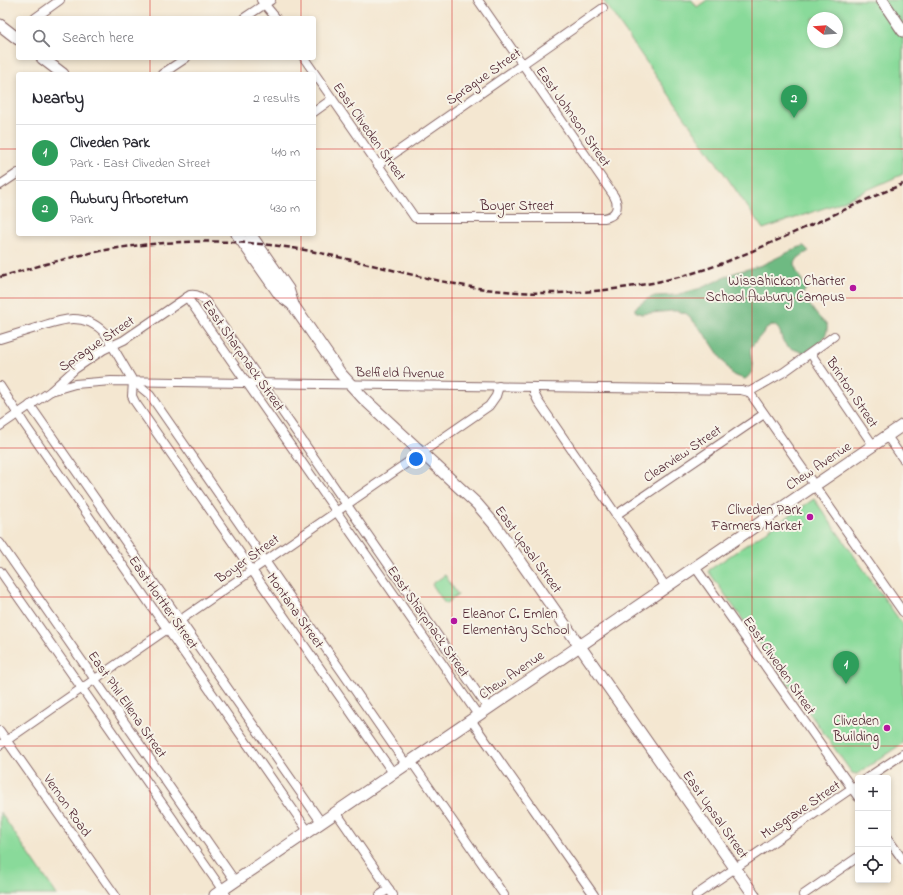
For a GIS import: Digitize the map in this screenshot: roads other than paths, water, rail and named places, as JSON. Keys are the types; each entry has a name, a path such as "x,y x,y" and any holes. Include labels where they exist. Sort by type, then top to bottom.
{"street":[{"path":"37,16 60,0"},
{"name":"East Johnson Street","path":"478,0 614,196 617,203 616,210"},
{"path":"882,0 903,30"},
{"path":"246,16 265,1 275,16"},
{"name":"Sprague Street","path":"378,165 603,8"},
{"path":"0,25 16,35"},
{"path":"45,60 60,72"},
{"path":"165,72 183,60"},
{"name":"East Cliveden Street","path":"305,60 314,72"},
{"name":"East Cliveden Street","path":"316,76 415,218"},
{"path":"316,111 332,99"},
{"path":"0,185 16,174"},
{"name":"Boyer Street","path":"415,218 604,218 612,215 616,210"},
{"name":"East Upsal Street","path":"238,236 280,296 293,305"},
{"name":"East Upsal Street","path":"251,236 288,289 293,305 333,363 350,384 364,399 477,504 490,519 580,645 754,895"},
{"name":"East Sharpnack Street","path":"488,708 204,299 194,294 187,297 337,512 594,895"},
{"name":"Sprague Street","path":"0,426 51,391 75,369 103,350 124,340 187,297"},
{"name":"Montana Street","path":"0,339 62,320 75,319 88,321 99,327 104,332 133,381 150,395 265,561 504,895"},
{"path":"834,336 811,354 765,384 749,392 903,612"},
{"name":"Brinton Street","path":"811,354 873,445"},
{"name":"Montana Street","path":"133,381 132,396 135,402 393,773"},
{"name":"Belfield Avenue","path":"51,391 87,382 133,381 741,390 749,392"},
{"name":"East Hortter Street","path":"0,386 167,630 308,832"},
{"name":"Boyer Street","path":"3,742 489,406 496,396 499,386"},
{"path":"534,387 534,393 538,401 666,587"},
{"name":"East Hortter Street","path":"30,405 321,822"},
{"name":"Clearview Street","path":"616,515 764,414"},
{"name":"Chew Avenue","path":"221,893 235,881 903,425"},
{"path":"887,436 903,459"},
{"name":"East Phil Ellena Street","path":"0,543 235,881"},
{"name":"East Cliveden Street","path":"695,567 855,786"},
{"name":"East Phil Ellena Street","path":"0,571 82,688 221,893"},
{"name":"Vernon Road","path":"0,731 3,742 115,895"},
{"path":"872,775 903,754"},
{"name":"Musgrave Street","path":"696,895 855,786"},
{"path":"336,812 391,892 380,895"},
{"path":"891,843 903,860"},
{"path":"803,895 855,859"}],"railway":[{"path":"0,277 73,257 118,248 165,243 235,242 282,246 305,250 435,280 491,290 542,293 599,291 653,283 706,269 768,244 903,184"}],"place":[{"name":"Awbury Arboretum","path":"794,118"},
{"name":"Wissahickon Charter School Awbury Campus","path":"853,288"},
{"name":"Cliveden Park Farmers Market","path":"810,517"},
{"name":"Eleanor C. Emlen Elementary School","path":"454,621"},
{"name":"Cliveden Park","path":"846,684"},
{"name":"Cliveden Building","path":"887,728"}]}
